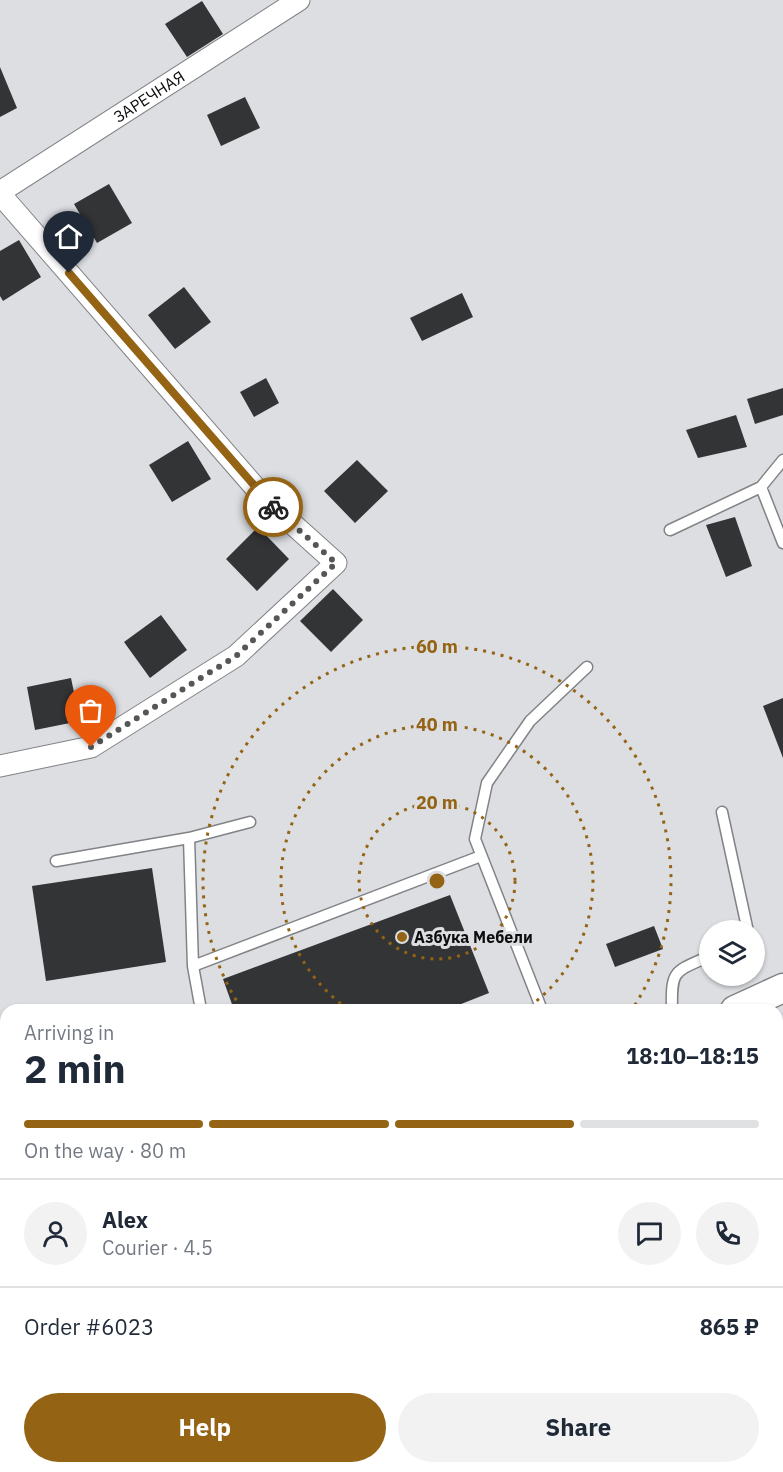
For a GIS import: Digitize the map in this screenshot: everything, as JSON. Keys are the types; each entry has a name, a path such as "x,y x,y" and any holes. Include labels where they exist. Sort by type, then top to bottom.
{"street":[{"name":"ЗАРЕЧНАЯ","path":"0,766 91,747 236,656 336,563 267,501 0,193 299,0"},
{"path":"748,1004 783,988"}],"lane":[{"path":"670,530 760,487 783,460"},
{"path":"760,487 783,543"},
{"path":"539,1004 475,839 487,783 530,721 587,667"},
{"path":"722,812 745,920"},
{"path":"56,861 189,838 250,822"},
{"path":"189,838 193,966 200,1004"},
{"path":"193,966 481,856"},
{"path":"672,1004 671,982 680,969 699,961"}],"building":[{"path":"202,1 223,34 187,57 165,24"},
{"path":"0,67 17,108 0,117"},
{"path":"245,97 260,128 221,146 207,115"},
{"path":"109,184 132,223 97,243 74,204"},
{"path":"19,240 41,277 3,301 0,296 0,251"},
{"path":"184,287 211,322 175,349 148,315"},
{"path":"462,293 473,317 422,341 410,318"},
{"path":"266,378 279,403 254,417 240,392"},
{"path":"783,388 783,415 755,424 747,399"},
{"path":"736,415 747,447 698,458 686,430"},
{"path":"188,441 211,479 172,502 149,465"},
{"path":"357,460 388,491 355,523 324,491"},
{"path":"735,517 752,566 726,577 706,525"},
{"path":"258,527 289,559 257,591 226,559"},
{"path":"333,589 363,620 331,652 300,621"},
{"path":"161,615 187,650 150,678 124,642"},
{"path":"71,678 80,721 35,730 27,687"},
{"path":"783,698 783,758 763,706"},
{"path":"152,868 166,962 46,981 32,886"},
{"name":"Азбука Мебели","path":"450,895 489,993 461,1004 232,1004 223,979"},
{"path":"654,926 663,949 615,967 606,944"}],"way so far":[{"path":"91,747 236,656 336,563 273,507"}],"place":[{"name":"Азбука Мебели","path":"402,937"}],"route":[{"path":"69,273 273,507"}]}
